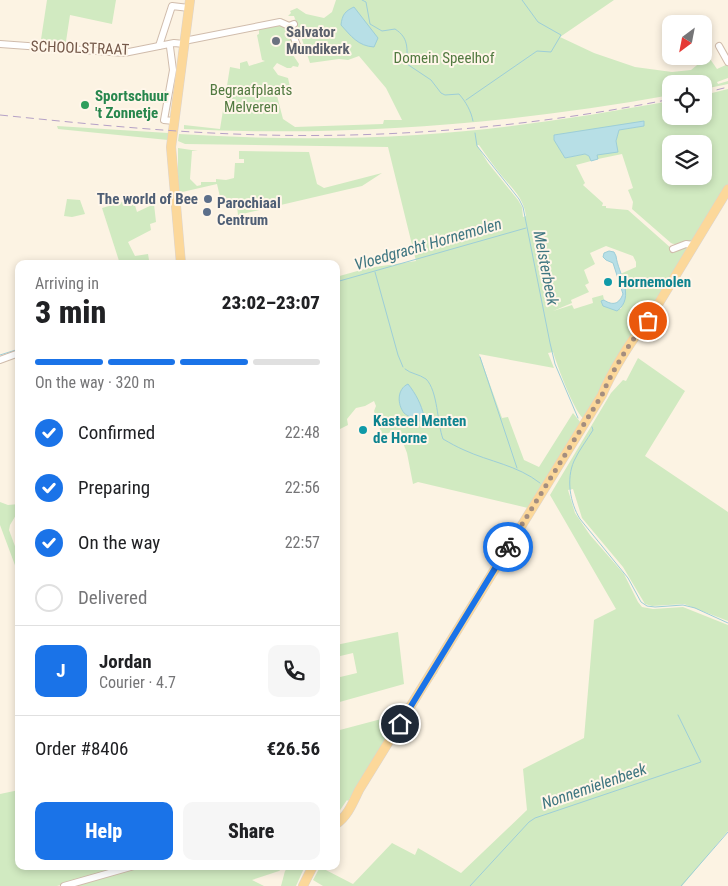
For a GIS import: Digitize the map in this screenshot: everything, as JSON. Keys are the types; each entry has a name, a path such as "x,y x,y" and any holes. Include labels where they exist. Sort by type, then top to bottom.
{"main road":[{"path":"181,260 171,147 190,4"},
{"path":"340,821 344,818 602,395 606,384 638,333 648,321 728,190"},
{"path":"340,815 360,790"},
{"path":"301,886 307,870"},
{"path":"301,886 311,870"}],"street":[{"path":"160,46 172,6 190,4"},
{"path":"184,44 280,22 292,25 298,35"},
{"path":"292,25 297,45"},
{"name":"SCHOOLSTRAAT","path":"0,44 124,53 174,43 184,44"},
{"name":"SCHOOLSTRAAT","path":"160,46 170,47 184,44"},
{"path":"720,46 728,62"},
{"path":"170,47 173,70 164,120 174,121"},
{"path":"673,249 686,244 694,245"},
{"path":"0,360 15,354"},
{"path":"64,886 120,870"}],"green space":[{"path":"47,0 116,0 112,24 70,15 65,48 40,46"},
{"name":"Domein Speelhof","path":"336,0 614,0 560,37 594,53 635,67 672,72 691,70 697,65 712,65 712,62 717,69 728,64 728,78 717,82 718,84 728,81 728,84 712,87 712,75 662,75 662,96 550,114 490,121 429,126 306,131 184,129 184,125 220,129 230,67 240,69 240,63 247,61 249,66 265,61 262,60 257,35 259,34 259,29 280,25 289,31 297,54 293,55 299,64 298,67 287,68 277,63 273,68 278,75 288,78 290,87 276,92 283,119 295,127 383,124 384,120 402,120 386,88 359,56 348,60 339,59 310,63 294,16 288,16 291,13 290,11 297,8 306,14 324,18 332,12"},
{"path":"728,89 728,184 695,239 680,244 671,243 632,209 633,202 628,190 633,188 622,154 598,159 596,155 616,141 619,130 644,126 554,135 565,158 585,154 589,156 591,161 576,165 585,183 583,185 603,203 602,206 628,210 672,249 690,247 655,304 622,350 603,381 605,383 583,418 571,397 553,352 548,353 554,368 479,354 502,418 508,417 524,460 539,467 573,413 581,423 528,508 418,482 413,484 407,453 398,430 382,435 374,411 376,406 374,401 356,408 347,419 348,425 340,429 340,276 368,268 416,261 388,147 185,144 178,141 179,134 268,138 328,138 449,133 544,122 662,103 662,125 712,125 712,93","holes":["477,145 479,145 517,194 523,204 526,216 523,217 522,207 518,200 488,163","606,246 633,256 636,267 618,275 625,292 621,309 601,301 604,300 603,295 592,298 593,303 574,309 572,305 553,311 572,303 571,300 589,292 585,285 589,283 584,270 595,264 590,253"]},
{"path":"57,126 168,133 168,140 58,129"},
{"path":"178,148 198,151 192,151 190,179 197,186 201,185 201,182 216,182 216,179 226,180 234,178 235,163 244,163 244,159 239,159 239,151 309,152 317,184 324,188 382,173 362,186 238,215 236,198 221,201 217,184 178,193"},
{"path":"67,199 80,200 85,214 72,217 64,216"},
{"path":"133,199 137,212 154,204 156,222 150,224 151,230 128,242 135,256 148,254 149,260 119,260 102,208"},
{"path":"638,358 685,391 645,456 728,512 728,621 684,604 652,606 645,604 623,567 582,518 573,489 568,490 575,513 590,535 624,574 642,607 653,609 683,607 728,625 728,831 682,886 323,886 313,880 318,870 326,870 353,884 392,843 415,855 418,848 461,873 527,810 523,769 584,738 594,620 616,609 550,495 611,393 623,380 626,381"},
{"path":"0,502 8,505 15,504 15,517 9,530 15,546 15,565 0,525"},
{"path":"398,632 404,684 340,702 340,677 357,673 353,653 340,656 340,644"},
{"path":"404,713 348,801 340,810 340,730"},
{"path":"15,791 15,870 114,870 57,886 0,886 0,794"},
{"path":"129,870 280,870 252,880 264,886 72,886"},
{"path":"303,870 296,886 281,886 285,871"}],"water":[{"path":"354,7 378,38 374,47 363,45 341,25 344,14"},
{"path":"644,121 644,126 619,130 616,141 618,152 597,155 598,159 591,161 589,156 585,154 565,158 554,140 554,135"},
{"path":"614,252 616,256 626,292 625,299 617,311 603,306 601,301 615,303 620,300 623,294 613,263 603,257 604,253"},
{"path":"408,384 416,395 421,407 424,416 422,420 419,421 405,414 400,405 400,393 404,386"}],"waterway":[{"name":"Melsterbeek","path":"362,0 366,2 370,24 382,31 395,29 400,32 406,44 407,64 431,80 441,93 445,95 459,94 468,107 473,121"},
{"path":"466,100 537,51 551,52 561,35 538,22 522,0"},
{"name":"Melsterbeek","path":"475,133 477,146 519,199 523,207 555,364 578,418"},
{"name":"Vloedgracht Hornemolen","path":"340,281 526,228"},
{"path":"375,272 403,367"},
{"path":"0,355 15,350"},
{"path":"480,357 517,468"},
{"path":"405,369 423,377 430,384 443,439 459,448 522,472 540,483"},
{"name":"Melsterbeek","path":"592,427 593,430 574,461 570,475 570,491 580,519 628,578 641,602 647,606 655,607 683,605 695,608 728,623"},
{"path":"431,681 437,672"},
{"name":"Nonnemielenbeek","path":"470,886 529,822 535,818 701,762 678,715"},
{"path":"681,886 728,832"}],"railway":[{"path":"712,91 728,87"},
{"path":"0,115 205,133 344,135 454,130 563,118 662,101"}],"way so far":[{"path":"508,547 602,395 606,384 641,328 648,321"}],"place":[{"name":"Salvator Mundikerk","path":"276,41"},
{"name":"Sportschuur 't Zonnetje","path":"85,105"},
{"name":"The world of Bee","path":"208,199"},
{"name":"Parochiaal Centrum","path":"207,212"},
{"name":"Hornemolen","path":"608,282"},
{"name":"Kasteel Menten de Horne","path":"363,430"}],"route":[{"path":"400,724 508,547"}],"park label":[{"name":"Begraafplaats Melveren","path":"251,98"}]}
